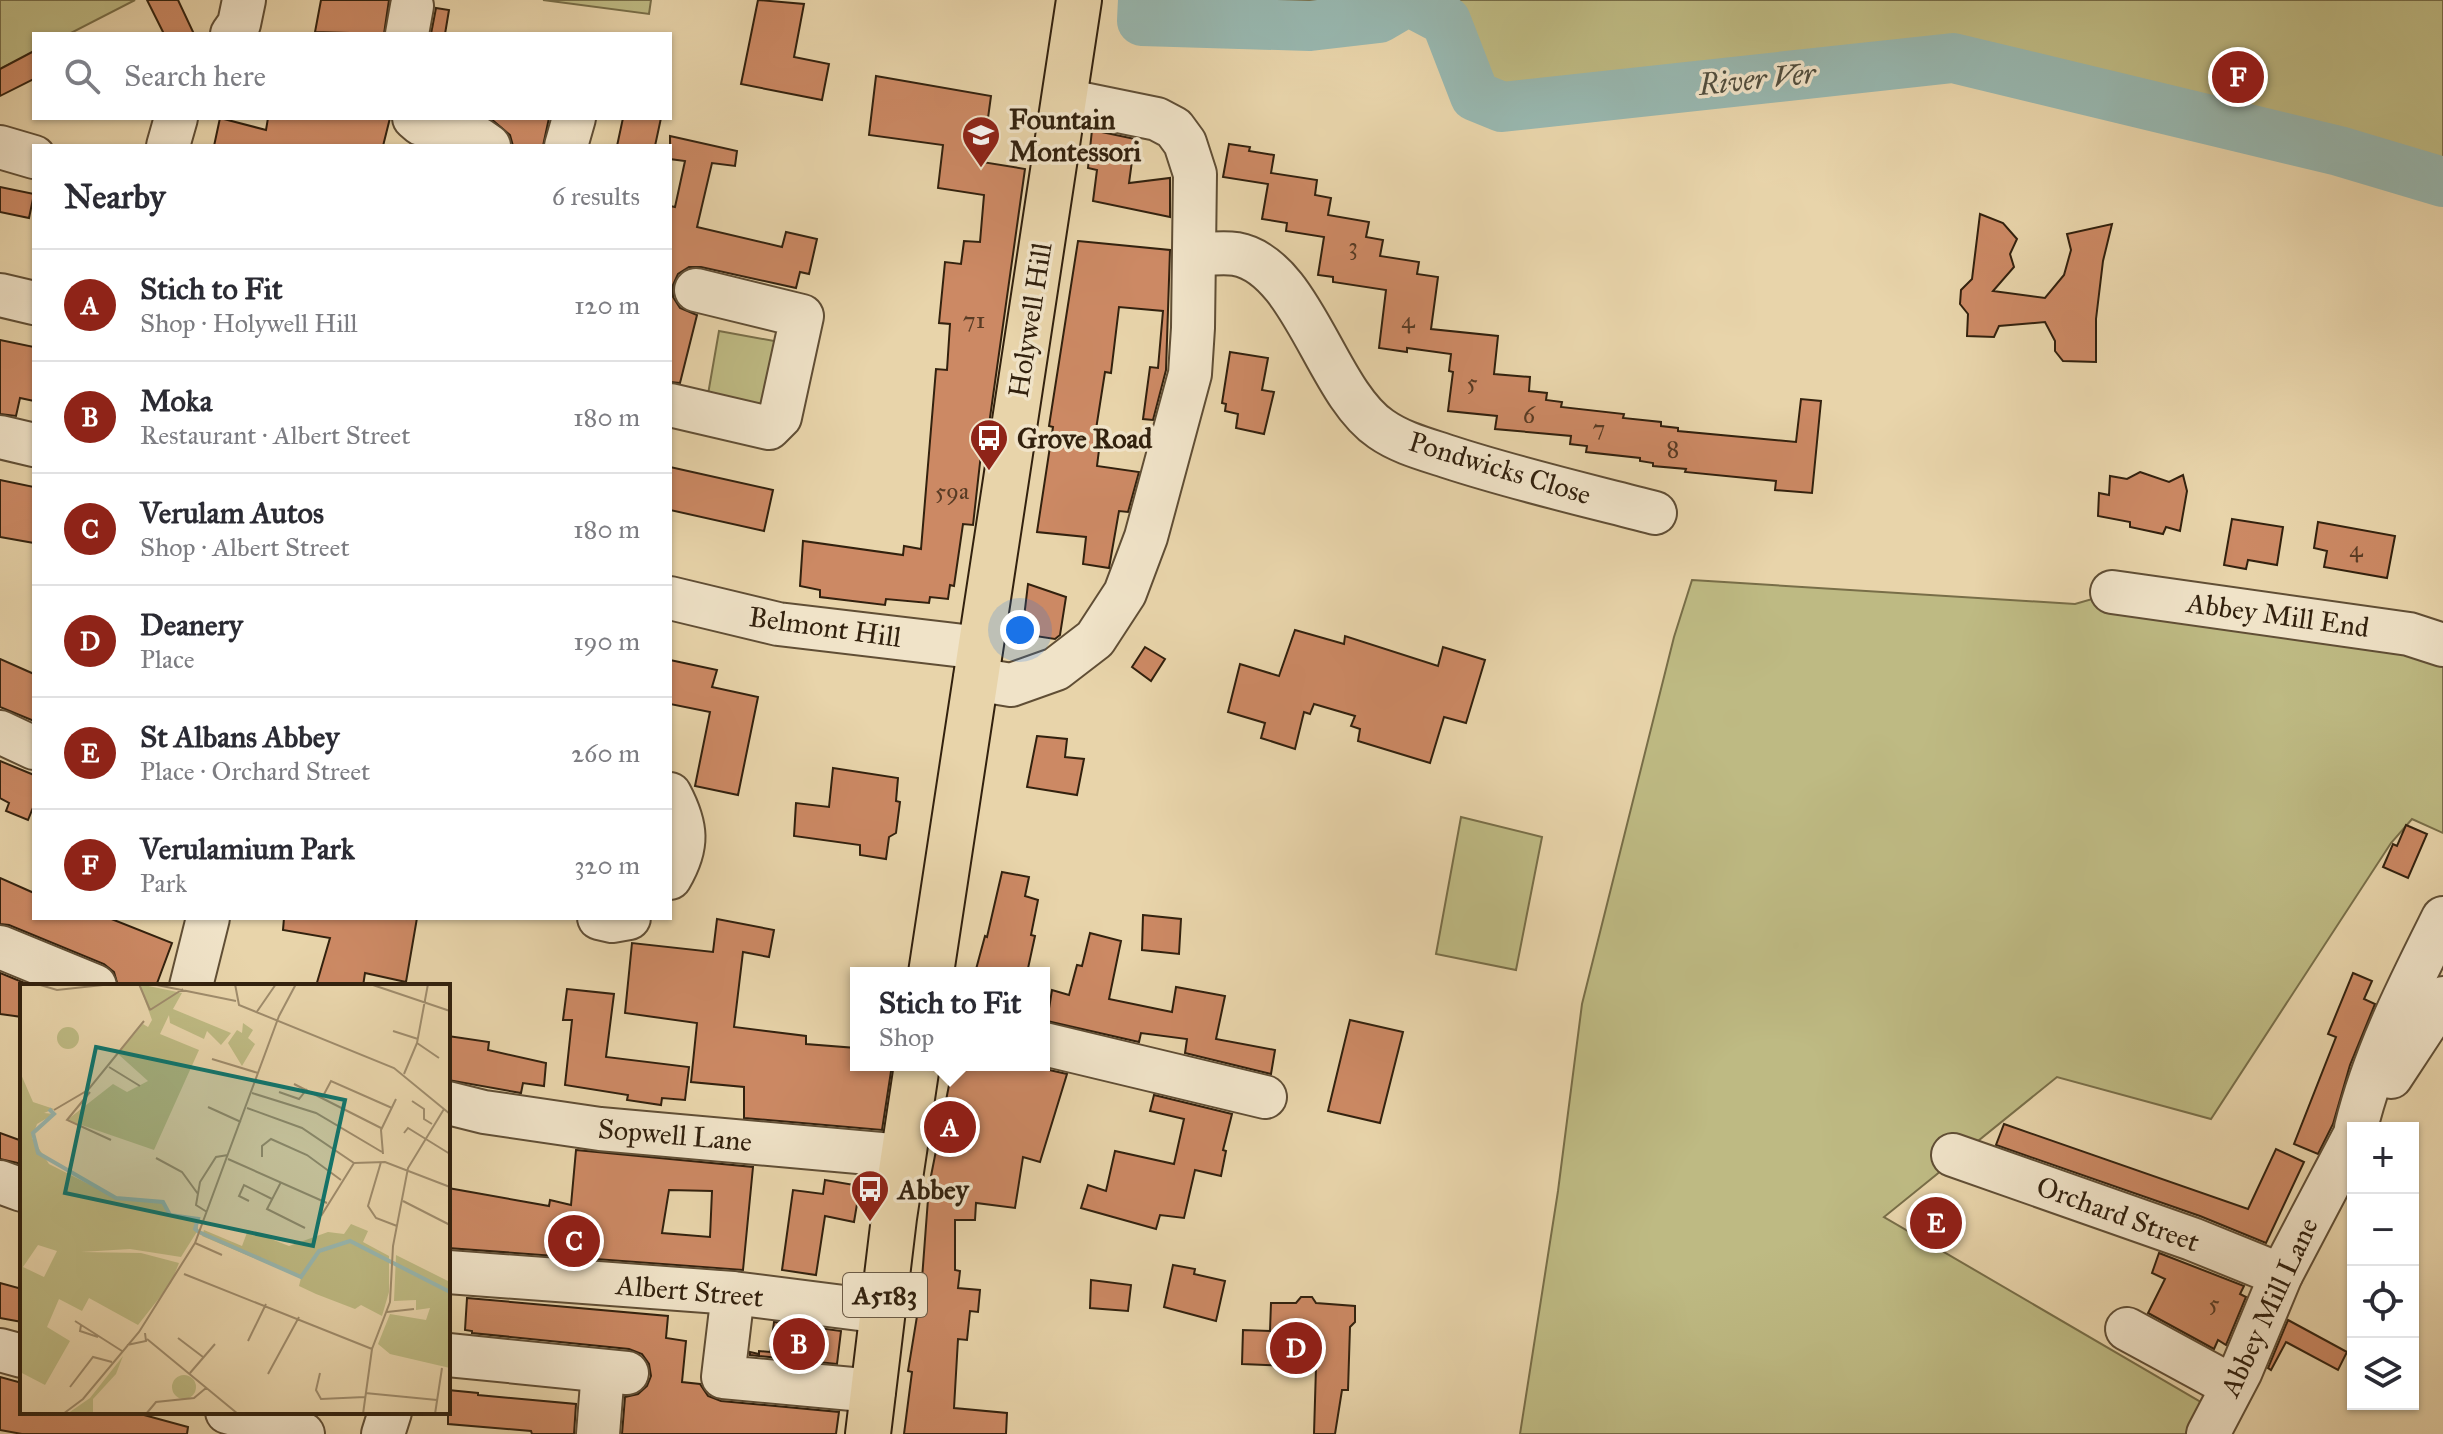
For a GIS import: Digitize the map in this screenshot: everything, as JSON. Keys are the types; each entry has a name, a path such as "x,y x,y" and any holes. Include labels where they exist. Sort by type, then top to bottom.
{"main road":[{"name":"Holywell Hill","path":"932,967 1079,0"},
{"name":"A5183","path":"868,1434 916,1071"}],"street":[{"path":"233,32 239,24 244,0"},
{"path":"978,664 1011,685 1056,669 1095,639 1125,593 1146,537 1190,374 1195,174 1185,143 1174,128 1157,119 1064,100"},
{"path":"169,144 175,120"},
{"path":"567,144 573,120"},
{"path":"433,125 486,144"},
{"path":"0,147 32,156"},
{"name":"Pondwicks Close","path":"1194,255 1237,254 1257,262 1307,318 1329,364 1359,410 1381,429 1412,445 1479,467 1655,513"},
{"path":"672,406 780,440 780,417 802,316 696,290"},
{"path":"0,295 32,303"},
{"path":"0,437 32,445"},
{"name":"Abbey Mill End","path":"2112,592 2409,634 2443,645"},
{"name":"Belmont Hill","path":"672,598 778,624 978,664"},
{"path":"0,732 32,747"},
{"path":"672,798 682,816 685,838 672,874"},
{"path":"2358,1122 2365,1090 2398,1010 2443,918"},
{"path":"192,984 208,920"},
{"path":"0,947 90,984"},
{"path":"2361,1122 2443,998"},
{"path":"1050,1045 1265,1097"},
{"name":"Sopwell Lane","path":"450,1104 484,1112 600,1129 903,1156"},
{"name":"Abbey Mill Lane","path":"2208,1434 2241,1371 2281,1275 2347,1149"},
{"name":"Orchard Street","path":"1953,1155 2192,1239 2281,1275"},
{"path":"0,1182 20,1189"},
{"name":"Albert Street","path":"450,1272 733,1293 883,1312"},
{"path":"733,1293 723,1377 874,1391"},
{"path":"2127,1329 2232,1386"},
{"path":"0,1350 20,1355"},
{"path":"450,1355 615,1372 598,1434"},
{"path":"212,1434 217,1414"},
{"path":"234,1414 303,1434"},
{"path":"383,1434 389,1414"}],"shaded area":[{"path":"0,0 135,0 73,32 32,32 32,53 0,69"},
{"path":"543,0 651,0 649,14"},
{"path":"1136,0 2443,0 2443,182 2339,151 1953,58 1502,107 1475,96 1446,21 1408,1 1379,18 1310,26 1142,21"},
{"path":"719,331 785,343 772,412 707,400"},
{"path":"1692,580 2075,604 2106,595 2443,649 2443,833 2412,819 2391,843 2211,1119 2057,1077 1884,1217 2216,1411 2204,1434 1520,1434 1558,1191 1582,1004 1674,637"},
{"path":"1461,817 1542,837 1516,970 1436,954"}],"building":[{"path":"147,0 178,0 193,32 163,32"},
{"path":"321,0 389,0 384,32 315,32"},
{"path":"758,0 804,4 794,57 829,64 822,100 741,84"},
{"path":"436,8 449,10 445,32 431,32"},
{"path":"32,52 32,80 0,96 0,69"},
{"path":"876,76 991,96 982,162 1025,169 986,446 982,445 973,525 963,524 954,586 950,585 948,599 930,597 929,603 886,599 885,605 820,597 820,590 800,586 803,541 903,555 904,546 921,549 936,369 947,370 950,324 939,323 945,262 961,264 964,241 980,242 984,195 938,188 943,145 869,135"},
{"path":"220,120 266,130 268,120 390,120 384,144 214,144"},
{"path":"492,120 549,120 543,144 512,144 510,135"},
{"path":"623,120 661,120 655,144 617,144"},
{"path":"1092,130 1135,139 1129,183 1170,178 1170,217 1093,201 1097,170 1088,168"},
{"path":"670,136 737,151 735,166 712,163 697,227 782,247 786,232 817,239 809,274 800,272 796,288 701,267 689,267 678,274 673,285 673,297 680,308 697,315 680,383 672,382 672,206 675,207 685,161 672,159"},
{"path":"1229,144 1274,155 1271,173 1317,180 1315,195 1331,198 1328,215 1369,222 1366,237 1383,240 1380,256 1419,262 1417,274 1438,277 1431,329 1498,336 1494,374 1530,377 1529,391 1547,393 1546,400 1562,402 1561,407 1624,414 1623,418 1661,422 1661,426 1678,428 1678,431 1796,442 1801,399 1821,401 1812,493 1775,490 1776,481 1685,472 1686,469 1653,466 1653,463 1640,461 1640,458 1586,452 1587,446 1570,444 1571,436 1495,429 1497,416 1448,411 1453,372 1449,371 1451,354 1379,348 1386,290 1333,282 1333,277 1318,275 1324,237 1286,231 1287,223 1262,219 1268,184 1223,177"},
{"path":"0,187 32,194 29,218 0,212"},
{"path":"1980,214 2003,223 2017,239 2010,254 2014,267 1993,291 2045,298 2064,275 2071,250 2067,234 2112,224 2103,261 2096,319 2096,362 2063,361 2055,351 2055,341 2045,322 1999,326 1994,337 1967,336 1968,314 1960,304 1961,290 1972,279"},
{"path":"1078,241 1170,250 1166,370 1153,420 1143,419 1150,367 1158,368 1163,311 1119,307 1111,373 1105,372 1094,442 1100,442 1097,466 1139,472 1128,512 1119,511 1109,568 1083,564 1086,537 1037,532 1053,427 1049,426"},
{"path":"0,340 32,347 32,401 20,398 16,416 0,414"},
{"path":"1230,352 1268,358 1262,390 1274,392 1264,434 1236,428 1238,414 1225,411 1226,404 1222,403"},
{"path":"672,467 773,490 764,531 672,510"},
{"path":"2140,472 2169,482 2183,475 2187,491 2180,531 2166,527 2163,534 2130,527 2130,522 2098,516 2099,493 2109,495 2110,476 2127,479"},
{"path":"0,480 32,487 32,543 0,537"},
{"path":"2232,519 2283,527 2277,565 2248,560 2246,569 2224,565"},
{"path":"2318,522 2395,536 2387,578 2324,567 2327,551 2314,548"},
{"path":"1028,584 1066,597 1060,635 1055,639 1022,634"},
{"path":"1295,630 1344,644 1345,636 1438,666 1443,647 1485,660 1466,723 1444,717 1430,763 1358,741 1360,729 1351,726 1355,716 1314,704 1310,714 1304,712 1295,749 1261,738 1265,723 1228,712 1240,664 1279,676"},
{"path":"1145,647 1165,659 1151,681 1132,667"},
{"path":"0,659 32,673 32,720 0,707"},
{"path":"672,660 717,670 712,687 758,697 738,795 695,786 710,712 672,704"},
{"path":"1037,736 1067,739 1065,757 1084,759 1077,795 1027,787"},
{"path":"0,761 32,774 32,810 28,820 6,811 9,803 0,798"},
{"path":"833,768 898,778 896,801 900,802 896,833 889,837 886,859 860,855 860,845 794,836 796,803 829,807"},
{"path":"2406,825 2427,834 2408,878 2383,867"},
{"path":"1002,872 1029,877 1025,896 1038,900 1028,967 977,967"},
{"path":"0,878 32,892 32,920 114,920 172,943 157,984 117,984 114,972 104,964 0,924"},
{"path":"1143,915 1181,919 1179,954 1142,950"},
{"path":"717,919 774,930 769,957 743,952 734,1027 806,1036 806,1044 850,1048 850,1071 891,1071 882,1130 744,1118 744,1087 691,1082 697,1023 625,1013 632,943 713,952"},
{"path":"284,920 417,920 406,982 365,973 363,984 317,984 330,938 283,930"},
{"path":"1090,933 1121,941 1109,999 1172,1012 1176,987 1225,996 1216,1039 1275,1050 1271,1074 1185,1053 1187,1039 1141,1033 1139,1042 1050,1022 1052,990 1069,995 1077,965 1082,966"},
{"path":"0,973 27,984 20,984 20,1017 0,1014"},
{"path":"2353,973 2372,981 2364,999 2375,1004 2350,1065 2333,1124 2318,1154 2294,1144 2336,1037 2328,1034"},
{"path":"567,989 614,994 606,1057 689,1067 685,1100 662,1098 661,1105 627,1100 628,1095 565,1085 572,1020 563,1020"},
{"path":"1350,1020 1403,1032 1380,1123 1328,1111"},
{"path":"450,1036 489,1042 488,1050 546,1063 544,1086 523,1083 521,1093 450,1080"},
{"path":"1050,1070 1067,1074 1040,1162 1023,1157 1015,1208 976,1203 975,1220 955,1220 955,1270 960,1271 958,1288 980,1290 978,1312 970,1311 967,1340 958,1339 954,1408 1007,1413 1006,1434 904,1434 912,1372 908,1371 921,1292 929,1186 952,1071"},
{"path":"1154,1095 1232,1114 1223,1150 1226,1151 1221,1176 1195,1170 1184,1218 1160,1215 1156,1229 1081,1208 1088,1185 1106,1191 1115,1151 1174,1164 1184,1119 1150,1111"},
{"path":"2004,1124 2248,1209 2276,1149 2304,1162 2266,1243 2200,1216 1996,1145"},
{"path":"0,1133 20,1140 20,1164 0,1159"},
{"path":"576,1150 753,1167 743,1270 450,1248 450,1188 549,1206 550,1200 571,1205","holes":["669,1190 712,1191 710,1237 662,1233"]},
{"path":"825,1180 860,1186 854,1222 825,1216 816,1275 782,1270 793,1190 823,1194"},
{"path":"2159,1253 2244,1286 2240,1294 2246,1297 2226,1345 2218,1340 2214,1349 2148,1313 2165,1279 2152,1273"},
{"path":"1173,1265 1195,1269 1194,1274 1225,1281 1216,1321 1164,1307"},
{"path":"1091,1280 1131,1285 1128,1311 1090,1308"},
{"path":"0,1283 20,1288 20,1322 0,1318"},
{"path":"1301,1297 1312,1297 1316,1303 1355,1306 1355,1322 1350,1327 1348,1390 1342,1390 1335,1434 1314,1434 1316,1367 1242,1364 1243,1330 1270,1331 1271,1303 1296,1303"},
{"path":"467,1298 668,1316 666,1338 686,1341 682,1382 700,1384 708,1396 721,1401 839,1412 836,1434 622,1434 625,1397 638,1394 647,1386 651,1376 649,1364 642,1354 629,1349 472,1333 465,1330"},
{"path":"2288,1320 2347,1352 2338,1370 2286,1342 2271,1370 2268,1368"},
{"path":"774,1322 841,1331 837,1364 750,1355 750,1352 770,1352"},
{"path":"0,1377 20,1382 20,1414 140,1414 188,1427 187,1434 22,1434 0,1430"},
{"path":"450,1390 576,1404 574,1434 532,1434 531,1431 448,1424"}],"waterway":[{"name":"River Ver","path":"1143,0 1142,21 1310,26 1379,18 1408,1 1446,21 1475,96 1502,107 1953,58 2339,151 2443,182"}],"place":[{"name":"Verulamium Park","path":"2238,77"},
{"name":"Fountain Montessori","path":"981,169"},
{"name":"Grove Road","path":"989,472"},
{"name":"Stich to Fit","path":"950,1127"},
{"name":"Abbey","path":"870,1223"},
{"name":"St Albans Abbey","path":"1936,1223"},
{"name":"Verulam Autos","path":"574,1241"},
{"name":"Moka","path":"799,1344"},
{"name":"Deanery","path":"1296,1348"}]}
